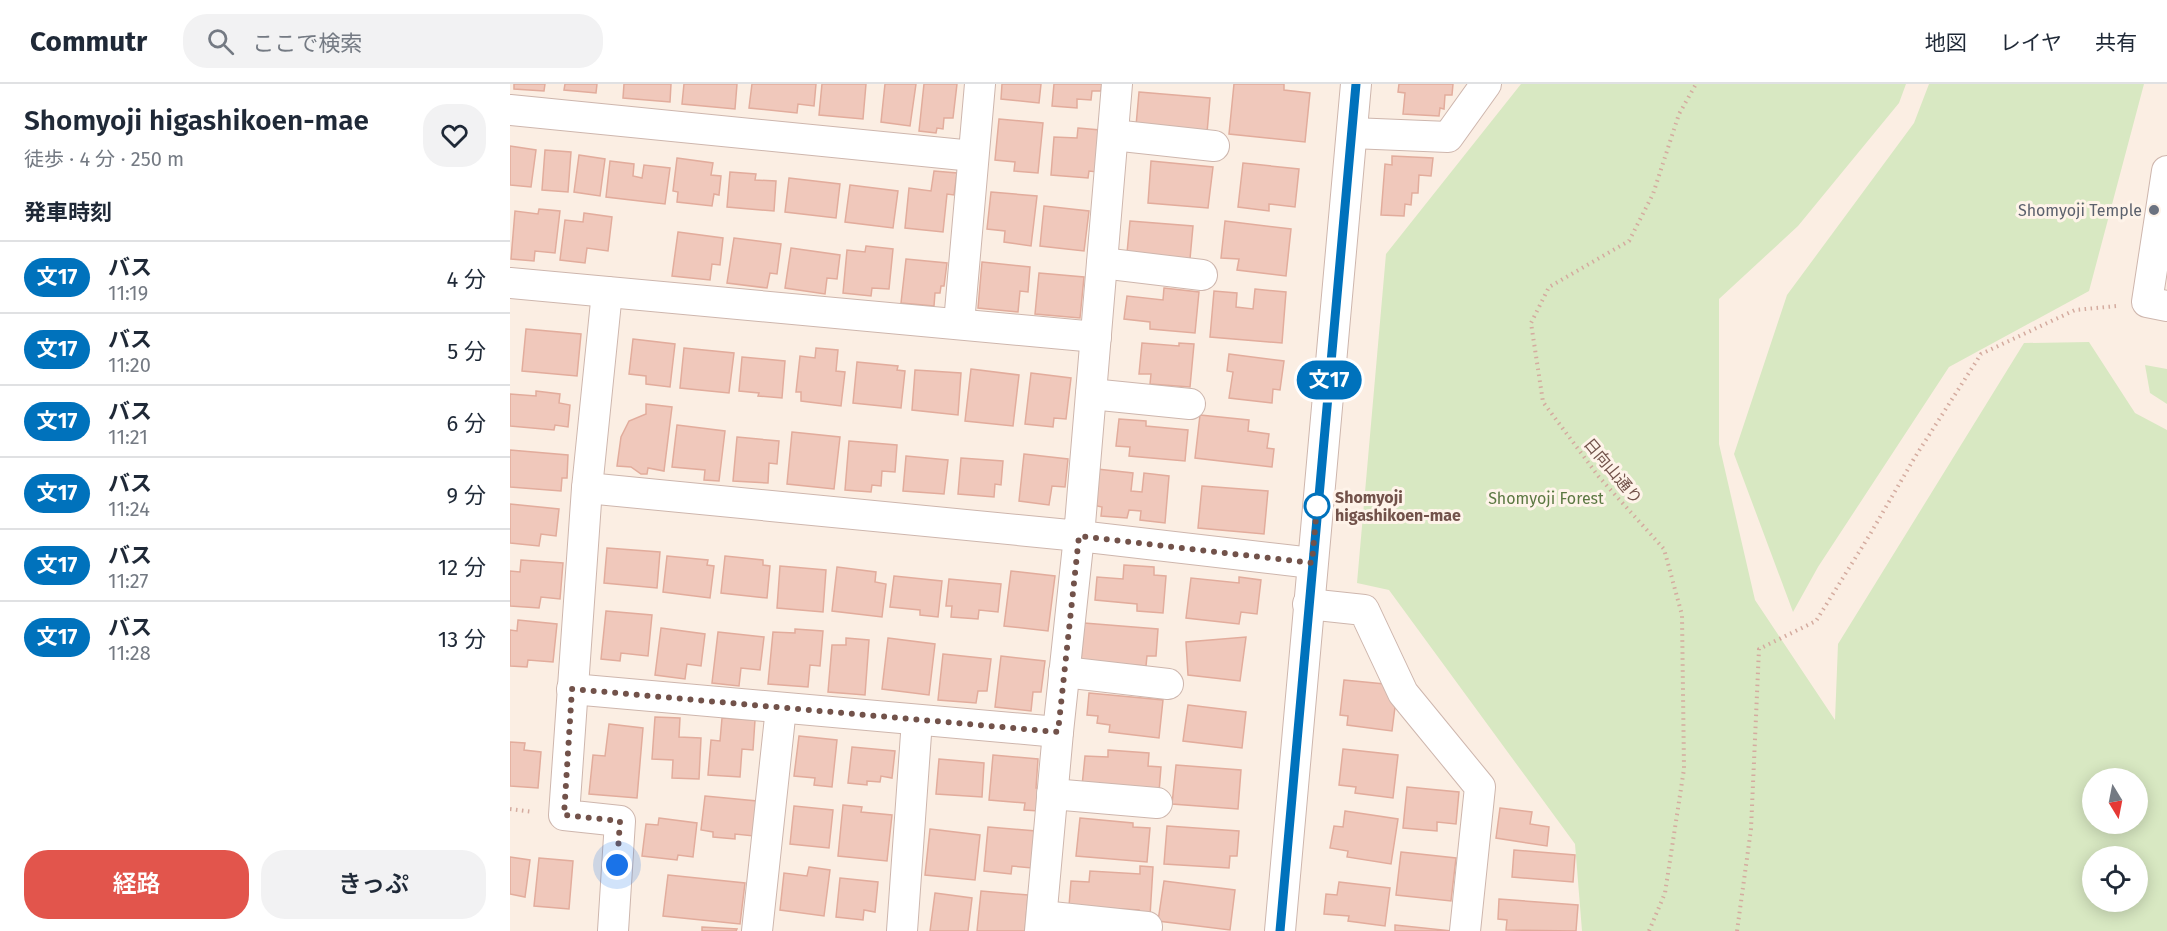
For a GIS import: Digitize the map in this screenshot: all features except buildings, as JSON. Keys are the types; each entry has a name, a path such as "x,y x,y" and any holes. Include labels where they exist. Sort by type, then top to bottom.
{"street":[{"path":"959,323 980,84"},
{"path":"1117,84 1079,536 1041,924 1147,927"},
{"path":"1280,931 1356,84"},
{"path":"1352,133 1448,137 1486,84"},
{"path":"510,110 974,156"},
{"path":"1113,135 1214,146"},
{"path":"2157,304 2167,171"},
{"path":"1102,263 1202,275"},
{"path":"510,283 1096,337"},
{"path":"607,292 587,488 564,815 620,821 614,931"},
{"path":"1091,394 1190,404"},
{"path":"587,488 1079,536 1312,563"},
{"path":"1308,603 1364,610 1403,693 1480,787 1465,931"},
{"path":"1064,672 1168,684"},
{"path":"572,689 1058,732"},
{"path":"757,931 781,708"},
{"path":"902,931 917,720"},
{"path":"1052,795 1157,803"}],"path":[{"name":"日向山通り","path":"1649,931 1665,893 1684,769 1682,615 1664,549 1599,477 1543,402 1531,323 1549,287 1629,241 1653,194 1679,114 1696,84"},
{"path":"1737,931 1751,829 1759,650 1816,621 1869,536 1914,457 1981,354 2075,310 2157,304"}],"green space":[{"name":"Shomyoji Forest","path":"1521,84 1906,84 1899,103 1798,226 1719,299 1719,444 1755,600 1835,720 1838,644 2024,343 2089,342 2135,413 2167,430 2167,931 1582,931 1575,844 1389,590 1357,583 1386,254"},
{"path":"1929,84 2144,84 2089,291 1949,367 1818,567 1793,612 1734,454 1787,295 1914,123"},
{"path":"2145,365 2167,369 2167,404 2150,393"}],"bus line":[{"name":"文17","path":"1280,931 1356,84"}],"place":[{"name":"Shomyoji Temple","path":"2154,210"},
{"name":"Shomyoji higashikoen-mae","path":"1317,506"}],"route":[{"path":"617,865 620,821 564,815 572,689 1058,732 1079,536 1312,563 1317,506"}]}
